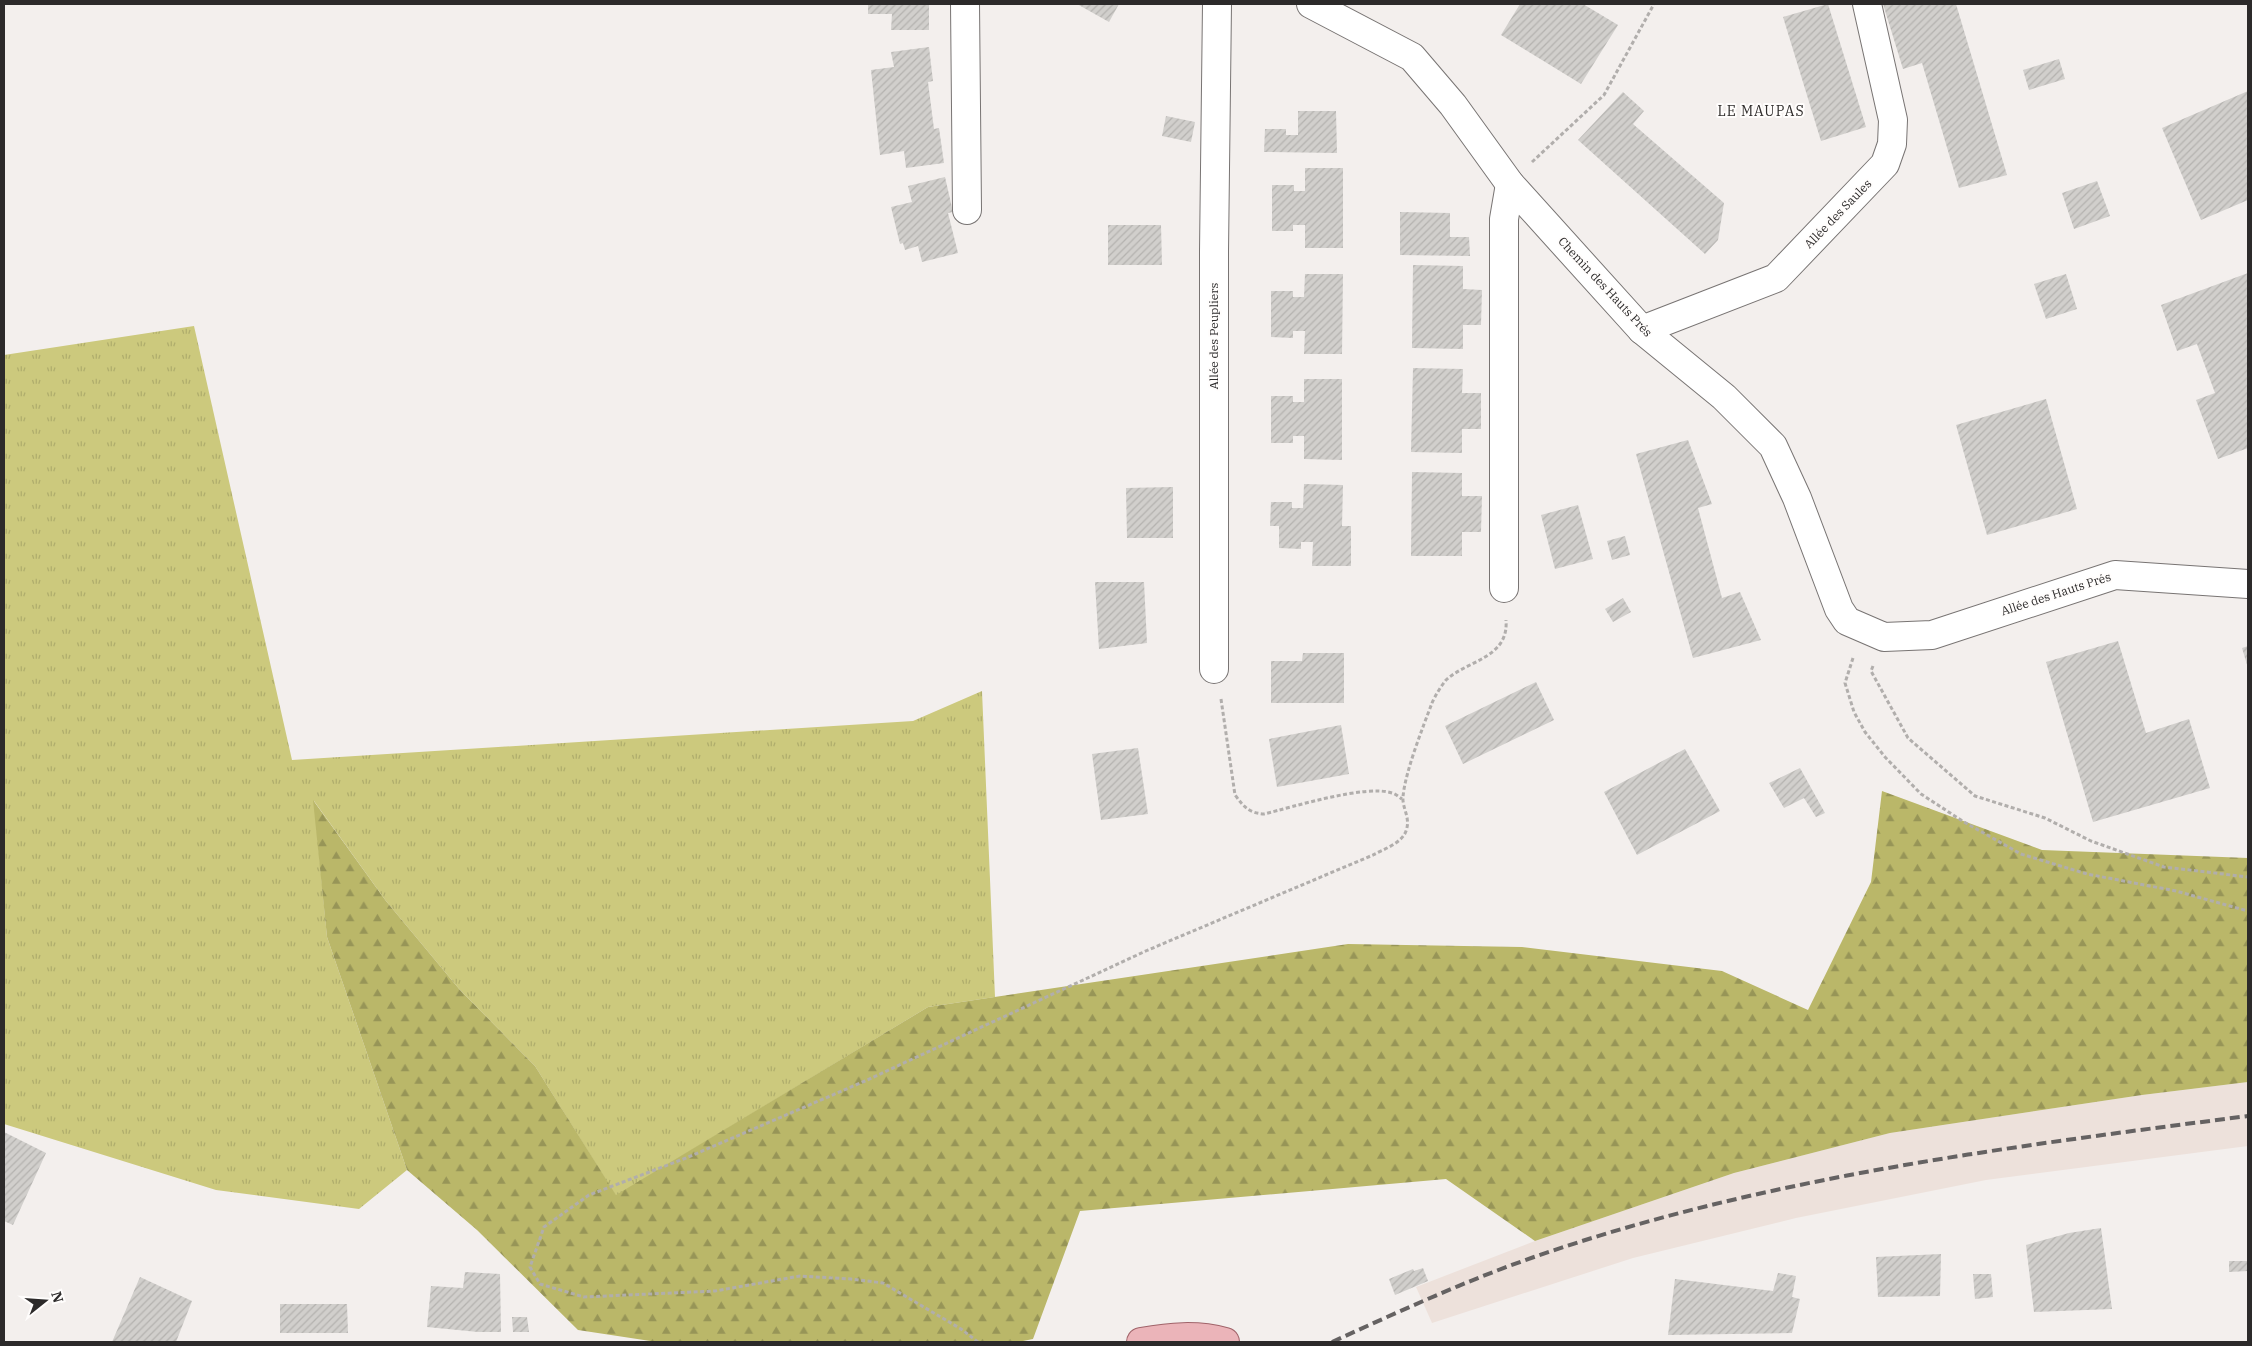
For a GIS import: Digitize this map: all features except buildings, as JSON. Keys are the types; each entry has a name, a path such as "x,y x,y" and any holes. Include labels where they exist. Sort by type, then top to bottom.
{"main road":[{"path":"1141,1342 1178,1336 1211,1338 1225,1342"}],"street":[{"path":"965,4 967,210"},
{"name":"Allée des Peupliers","path":"1214,669 1214,251 1217,4"},
{"name":"Chemin des Hauts Prés","path":"1311,4 1412,56 1453,105 1510,184 1642,330 1724,397 1773,446 1797,498 1839,609 1848,621 1876,634"},
{"name":"Allée des Saules","path":"1642,330 1776,278 1885,164 1892,144 1893,120 1867,4"},
{"path":"1504,588 1504,219 1510,184"},
{"name":"Allée des Hauts Prés","path":"1876,634 1932,635 2115,575 2248,584"}],"path":[{"path":"1525,155 1532,162 1604,95 1654,4"},
{"path":"978,1342 961,1329 883,1283 800,1276 715,1291 584,1297 540,1284 530,1267 544,1227 590,1196 686,1158 865,1081 1148,950 1373,855 1395,843 1406,832 1408,821 1402,799 1426,718 1435,697 1446,681 1460,670 1493,653 1502,641 1507,626 1504,588"},
{"path":"1876,634 1871,671 1908,738 1975,796 2046,818 2092,841 2164,867 2248,877"},
{"path":"1876,634 1857,644 1845,683 1854,712 1865,732 1885,757 1921,794 1964,822 2021,854 2087,874 2176,891 2248,911"},
{"path":"1214,669 1225,718 1235,795 1244,807 1252,813 1264,814 1356,793 1376,791 1392,793 1402,799"}],"shaded area":[{"path":"2248,1082 2248,1146 1986,1180 1796,1218 1633,1258 1432,1323 1416,1287 1535,1241 1734,1173 1890,1133 2142,1095"}],"green space":[{"path":"194,326 292,760 913,721 982,691 995,997 928,1007 616,1196 535,1066 460,990 386,901 314,801 327,937 407,1170 359,1209 216,1190 4,1124 4,355"},
{"path":"1882,791 2042,850 2248,858 2248,1082 2142,1095 1890,1133 1734,1173 1535,1241 1446,1179 1080,1211 1033,1339 1018,1342 657,1342 578,1330 477,1230 407,1170 327,937 313,800 386,901 460,990 535,1066 616,1195 928,1007 1348,944 1522,947 1722,971 1808,1010 1871,882"}],"railway":[{"path":"1332,1342 1432,1297 1508,1266 1621,1229 1709,1206 1798,1185 1887,1168 1977,1153 2248,1116"}],"district":[{"name":"LE MAUPAS","path":"1761,111"}]}
